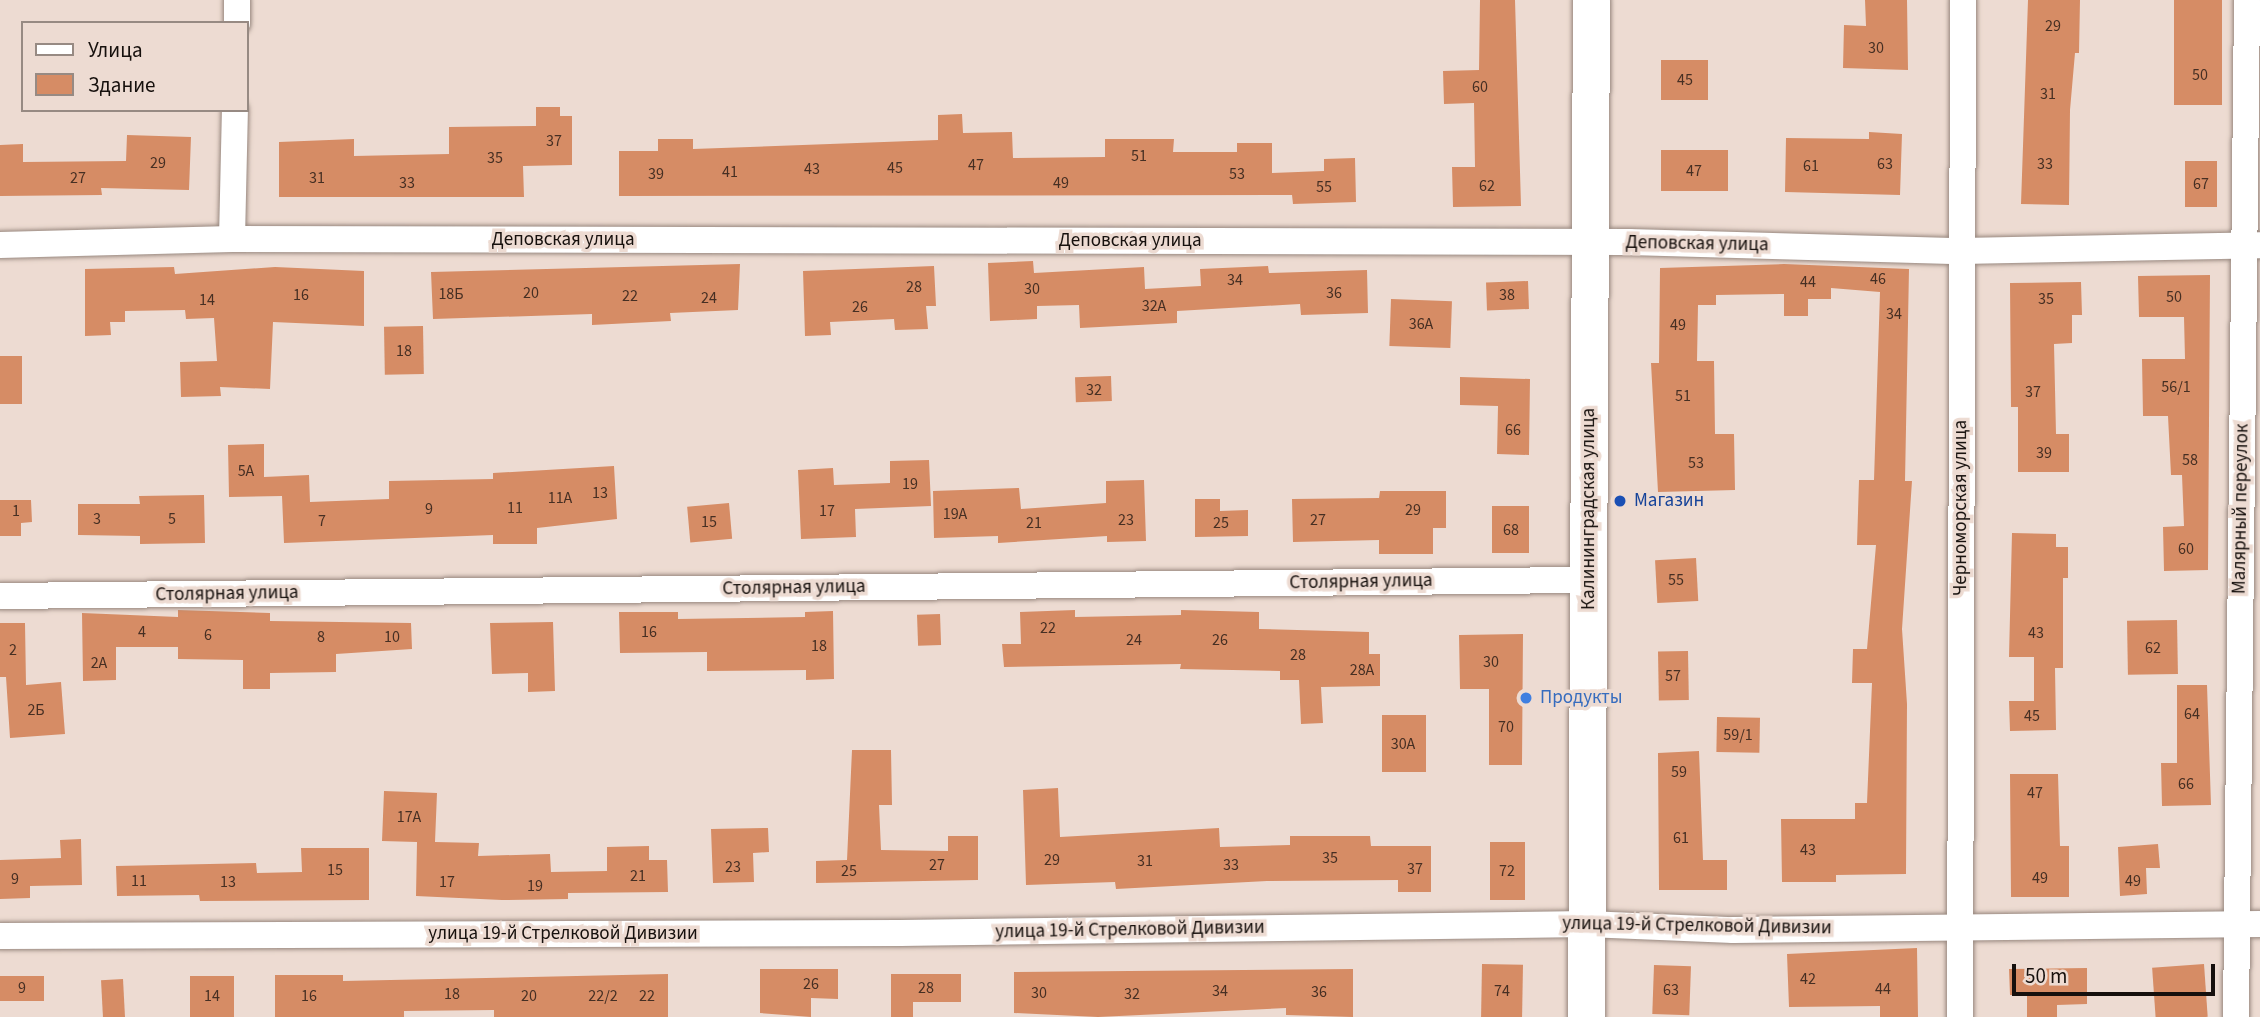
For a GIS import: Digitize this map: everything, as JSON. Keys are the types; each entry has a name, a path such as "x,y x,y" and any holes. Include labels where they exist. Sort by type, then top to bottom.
{"main road":[{"name":"Калининградская улица","path":"1586,1017 1591,0"}],"street":[{"path":"237,0 237,21"},
{"name":"Черноморская улица","path":"1960,1017 1963,0"},
{"name":"Малярный переулок","path":"2235,1017 2248,925 2252,245 2247,0"},
{"path":"232,239 235,112"},
{"name":"Деповская улица","path":"0,245 232,239 1589,242 1961,251 2252,245"},
{"name":"Столярная улица","path":"0,596 1588,580"},
{"name":"улица 19-й Стрелковой Дивизии","path":"0,936 900,933 1587,924 1733,930 1961,925 2248,925"}],"building":[{"path":"1480,0 1515,0 1521,206 1453,207 1452,167 1475,167 1474,103 1444,104 1443,71 1479,70"},
{"path":"1865,0 1907,0 1908,70 1843,68 1844,25 1866,26"},
{"path":"2028,0 2080,0 2079,53 2075,53 2070,110 2069,205 2021,204"},
{"path":"2174,0 2222,0 2222,105 2174,105"},
{"path":"1661,60 1708,60 1708,100 1661,100"},
{"path":"536,107 560,107 560,116 572,116 572,165 523,166 524,197 279,197 279,142 354,139 354,156 449,154 449,127 536,126"},
{"path":"962,114 963,133 1012,132 1013,158 1105,157 1105,139 1174,139 1173,152 1237,152 1237,143 1272,143 1272,173 1324,171 1324,159 1355,158 1356,202 1293,204 1292,195 619,196 619,151 658,151 658,139 693,139 693,149 938,140 938,115"},
{"path":"1869,132 1902,134 1900,195 1785,192 1786,138 1869,139"},
{"path":"127,135 191,137 189,190 101,188 102,195 0,196 0,145 23,144 23,162 126,161"},
{"path":"1661,150 1728,150 1728,191 1661,191"},
{"path":"2185,161 2217,161 2217,207 2185,207"},
{"path":"1033,261 1034,273 1144,267 1145,289 1201,286 1200,269 1268,266 1269,273 1367,270 1368,313 1301,315 1300,304 1177,311 1177,323 1080,328 1079,305 1037,306 1037,319 990,321 988,263"},
{"path":"740,264 738,310 670,313 671,321 592,325 592,314 433,319 431,272"},
{"path":"1784,264 1909,269 1905,481 1912,481 1902,629 1907,704 1906,874 1836,875 1836,882 1782,882 1781,819 1855,819 1855,803 1867,803 1872,683 1852,683 1853,649 1867,649 1876,545 1857,545 1859,480 1874,480 1880,292 1831,288 1831,299 1808,299 1808,316 1784,316 1784,294 1716,295 1716,305 1698,305 1697,361 1714,361 1715,434 1734,434 1735,490 1658,492 1651,363 1659,363 1660,268"},
{"path":"934,266 936,306 926,306 928,329 895,330 894,319 830,322 831,335 805,336 803,271"},
{"path":"174,267 175,274 275,267 364,271 364,326 273,322 270,389 220,387 221,396 181,397 180,362 217,361 214,318 186,319 185,310 125,311 125,322 110,322 111,335 85,336 85,269"},
{"path":"2210,275 2208,570 2164,571 2163,527 2184,526 2182,475 2171,475 2168,416 2143,416 2142,359 2185,359 2184,317 2139,317 2138,276"},
{"path":"1528,281 1529,309 1487,310 1486,282"},
{"path":"2081,282 2082,315 2072,315 2072,343 2054,344 2056,434 2069,434 2069,472 2018,472 2018,407 2011,407 2010,283"},
{"path":"1391,299 1452,301 1450,348 1389,346"},
{"path":"423,326 424,374 385,375 384,327"},
{"path":"0,356 22,356 22,404 0,404"},
{"path":"1111,376 1112,401 1076,402 1075,377"},
{"path":"1460,377 1530,379 1529,455 1497,454 1498,406 1460,405"},
{"path":"264,444 264,477 309,475 310,502 389,499 389,481 493,479 493,473 614,466 617,519 537,528 537,544 493,544 493,535 284,543 282,496 229,497 228,445"},
{"path":"929,460 931,506 855,509 856,537 801,539 798,470 833,468 834,485 890,483 890,461"},
{"path":"1144,480 1146,541 1107,542 1107,536 998,543 998,536 934,538 933,491 1019,488 1021,509 1106,503 1106,481"},
{"path":"1380,491 1446,491 1446,528 1433,528 1433,554 1379,554 1379,540 1293,542 1292,499 1379,498"},
{"path":"204,495 205,543 140,544 140,536 78,535 78,504 140,504 139,496"},
{"path":"1195,499 1220,499 1220,511 1248,510 1248,536 1195,537"},
{"path":"0,500 31,500 32,522 21,523 21,536 0,536"},
{"path":"729,503 732,539 690,543 687,507"},
{"path":"1492,506 1529,506 1529,553 1492,553"},
{"path":"2012,533 2056,534 2056,547 2068,547 2068,578 2063,578 2063,668 2055,668 2056,730 2010,731 2009,701 2034,701 2034,657 2009,657"},
{"path":"1696,558 1698,601 1657,603 1655,560"},
{"path":"178,610 270,613 270,621 411,623 412,649 336,654 336,672 270,673 270,689 243,689 243,660 178,659 178,647 116,647 116,680 83,681 82,613 178,617"},
{"path":"1075,610 1075,617 1181,615 1181,610 1259,612 1259,629 1369,632 1369,654 1380,654 1380,686 1321,687 1323,723 1301,724 1299,680 1280,680 1280,671 1180,669 1181,664 1004,667 1002,644 1021,644 1020,612"},
{"path":"833,611 834,679 806,680 806,670 707,671 707,652 620,653 619,612 678,612 678,619 805,617 805,612"},
{"path":"940,614 941,645 918,646 917,615"},
{"path":"2177,620 2178,674 2128,675 2127,621"},
{"path":"553,622 555,691 528,692 528,673 492,674 490,623"},
{"path":"0,623 25,623 26,685 61,682 65,734 10,738 6,677 0,677"},
{"path":"1523,634 1522,765 1489,765 1489,689 1460,689 1459,635"},
{"path":"1688,651 1689,700 1659,701 1658,652"},
{"path":"2177,685 2207,685 2211,805 2162,806 2161,763 2177,763"},
{"path":"1382,715 1426,715 1426,772 1382,772"},
{"path":"1717,717 1760,718 1759,753 1716,752"},
{"path":"852,750 891,750 892,805 879,805 881,850 948,851 948,836 978,836 978,880 816,883 816,861 847,860"},
{"path":"1699,751 1703,860 1727,860 1727,890 1659,890 1658,753"},
{"path":"2010,774 2058,774 2060,846 2069,846 2069,897 2011,897"},
{"path":"1058,788 1060,837 1219,828 1220,847 1290,845 1290,836 1370,836 1371,846 1431,846 1431,892 1398,892 1398,880 1267,881 1116,889 1115,882 1026,885 1023,790"},
{"path":"384,791 437,793 435,842 479,843 478,856 550,854 551,872 607,871 607,847 649,846 649,860 667,860 668,892 568,893 568,899 502,900 416,896 417,842 382,841"},
{"path":"768,828 769,852 753,853 754,882 713,883 711,829"},
{"path":"81,839 82,885 30,886 30,898 0,899 0,860 61,858 60,840"},
{"path":"1490,842 1525,842 1525,900 1490,900"},
{"path":"2158,844 2160,868 2146,868 2147,894 2120,896 2118,847"},
{"path":"301,848 369,848 369,900 200,901 199,895 117,896 116,866 256,863 257,873 302,872"},
{"path":"1917,948 1918,1017 1880,1017 1880,1006 1789,1007 1787,954"},
{"path":"1482,964 1523,965 1522,1017 1481,1017"},
{"path":"2204,964 2208,1017 2156,1017 2152,968"},
{"path":"1654,965 1691,966 1689,1015 1652,1014"},
{"path":"2087,968 2087,1004 2057,1005 2057,1017 2027,1017 2027,995 2010,995 2009,969"},
{"path":"760,969 838,969 838,999 811,998 811,1017 760,1013"},
{"path":"1353,969 1353,1017 1286,1015 1286,1008 1098,1017 1014,1013 1014,972"},
{"path":"668,974 668,1017 494,1017 494,1010 404,1011 404,1017 275,1017 275,975 343,975 343,981"},
{"path":"891,974 961,974 961,1002 913,1002 913,1017 891,1017"},
{"path":"0,976 44,976 44,1001 0,1001"},
{"path":"190,976 234,976 234,1017 190,1017"},
{"path":"123,979 125,1017 103,1017 101,980"}],"place":[{"name":"Магазин","path":"1620,501"},
{"name":"Продукты","path":"1526,698"}]}
